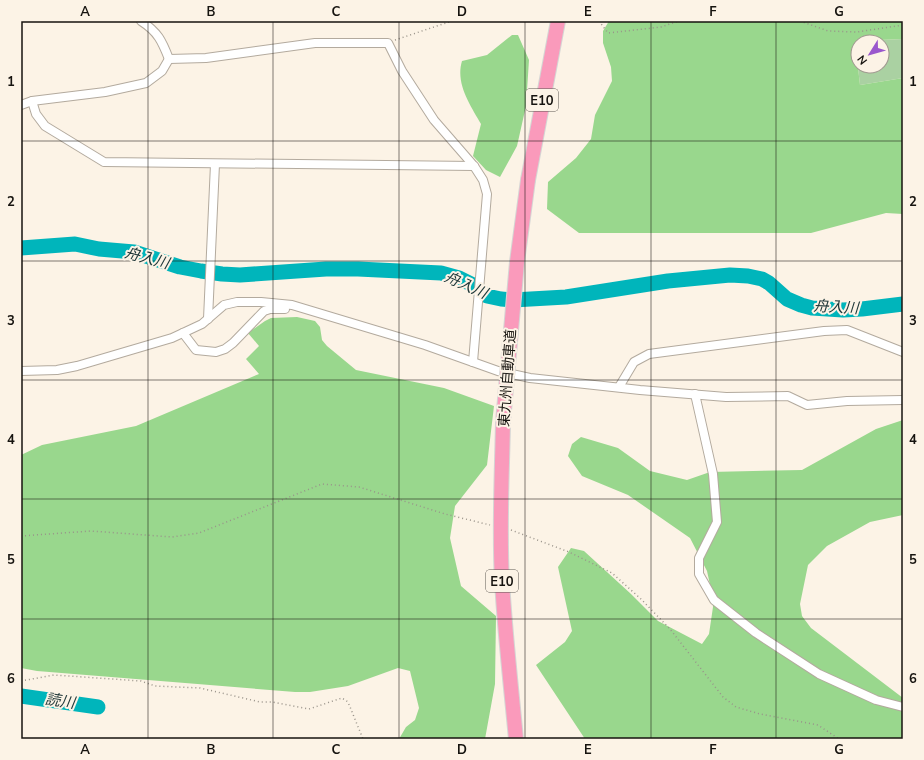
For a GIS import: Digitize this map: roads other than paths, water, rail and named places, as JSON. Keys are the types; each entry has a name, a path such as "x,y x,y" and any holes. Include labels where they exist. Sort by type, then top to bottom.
{"highway":[{"name":"東九州自動車道","path":"516,739 509,677 502,580 501,501 503,422 515,278 528,180 558,21"}],"street":[{"path":"141,21 153,29 163,43 169,59"},
{"path":"169,59 206,58 315,43 388,43 402,72 434,120 474,166 483,180 487,194 472,362"},
{"path":"21,104 105,92 146,83 162,71 169,59"},
{"path":"32,102 36,114 45,126 104,162 214,164 412,164 474,166"},
{"path":"208,319 214,164"},
{"path":"21,371 57,370 77,366 172,338 202,324 224,305 237,302 292,305 425,344 498,371 530,378 619,388 726,397 788,396 807,405 847,400 903,400"},
{"path":"183,333 196,350 216,352 233,343 264,311 270,309 290,308 292,305"},
{"path":"619,388 634,362 649,354 824,331 847,330 903,352"},
{"path":"694,394 713,474 716,522 699,558 699,574 714,600 756,634 819,674 876,700 903,707"}],"waterway":[{"name":"舟入川","path":"21,248 75,244 99,249 134,252 180,267 222,274 240,275 326,269 441,273 459,278 471,284 487,296 513,300 566,297 668,281 730,275 748,276 762,279 769,283 787,299 812,308 843,310 903,304"},
{"name":"読川","path":"21,696 98,707"}]}
